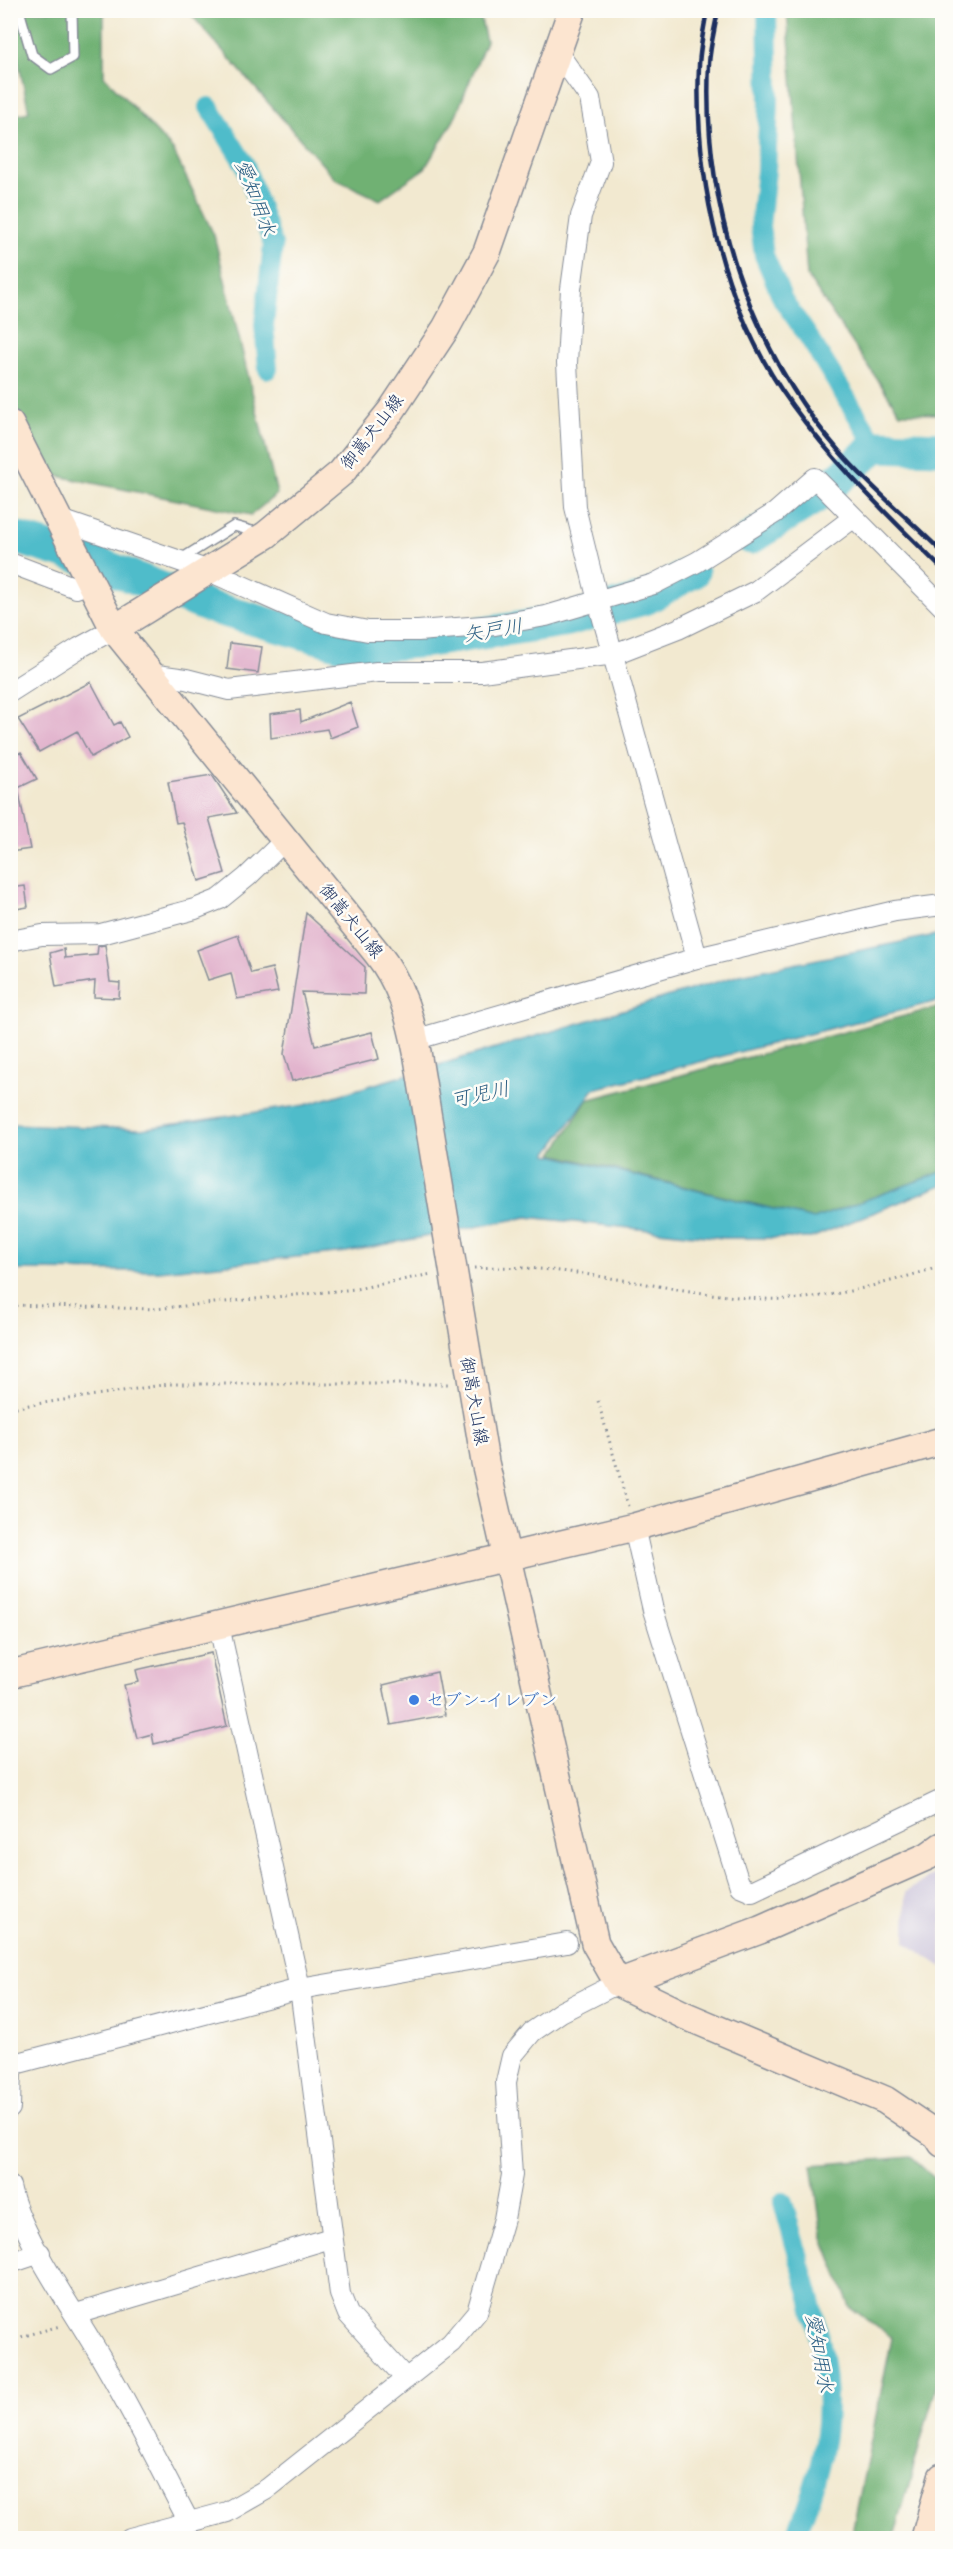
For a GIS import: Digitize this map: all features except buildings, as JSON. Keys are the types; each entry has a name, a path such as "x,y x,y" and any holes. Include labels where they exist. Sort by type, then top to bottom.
{"main road":[{"name":"御嵩犬山線","path":"572,10 487,252 446,328 392,411 341,473 266,535 114,629 390,970 405,1005 415,1046 470,1383 507,1556 595,1943 618,1983"},
{"path":"10,424 114,629"},
{"path":"10,1674 634,1527 942,1441"},
{"path":"618,1983 760,1930 928,1856 942,1846"},
{"path":"618,1983 686,2016 885,2100 937,2136 942,2143"},
{"path":"925,2538 942,2477"}],"street":[{"path":"558,53 590,98 601,162 581,216 572,289 567,363 575,507 598,601 697,958"},
{"path":"58,519 208,571 326,623 368,631 418,631 495,625 546,616 654,584 697,562 775,513 815,478 942,606"},
{"path":"150,674 186,679 229,690 377,672 482,672 613,649 678,629 756,591 853,518"},
{"path":"10,563 76,588 91,583"},
{"path":"10,692 79,648 114,629"},
{"path":"10,941 42,935 102,934 195,909 220,899 247,877 285,840"},
{"path":"415,1046 697,958 895,910 942,905"},
{"path":"634,1527 653,1610 740,1886 752,1891 942,1800"},
{"path":"219,1626 300,1989 330,2238 340,2294 348,2314 406,2379"},
{"path":"10,2108 11,2064 300,1989 567,1943"},
{"path":"130,2538 227,2512 267,2489 451,2343 477,2312 504,2219 512,2175 506,2082 512,2056 532,2032 561,2012 618,1983"},
{"path":"10,2186 13,2200 40,2253 113,2378 189,2522"},
{"path":"77,2317 330,2238"},
{"path":"10,2263 40,2253"}],"lane":[{"path":"19,10 32,55 51,69 72,57 72,10"},
{"path":"179,560 234,526 266,535"}],"path":[{"path":"10,1305 154,1309 356,1288 453,1269 493,1267 540,1269 690,1292 766,1299 824,1294 884,1283 942,1266"},
{"path":"10,1407 169,1384 470,1383"},
{"path":"598,1401 634,1527"},
{"path":"10,2340 77,2317"}],"shaded area":[{"path":"942,1869 942,1967 905,1942 906,1892"}],"green space":[{"path":"11,11 107,11 104,15 104,76 173,150 214,235 277,494 251,515 48,474 11,396 11,116 29,112 11,27"},
{"path":"188,11 479,11 486,41 454,120 425,168 380,200 335,179"},
{"path":"787,11 942,11 942,414 900,413 807,276"},
{"path":"942,1006 942,1172 814,1219 553,1154 587,1100"},
{"path":"911,2157 942,2185 942,2365 894,2538 851,2538 892,2338 850,2307 822,2235 812,2165"}],"water":[{"name":"可児川","path":"935,935 942,939 942,1000 594,1089 547,1154 814,1219 942,1172 942,1185 811,1238 724,1238 527,1217 346,1252 159,1271 11,1270 11,1124 141,1129 305,1105 740,975"}],"waterway":[{"path":"767,10 769,102 766,171 760,226 764,255 783,300 876,446"},
{"name":"愛知用水","path":"209,107 245,165 273,245 264,325 268,369"},
{"name":"矢戸川","path":"751,538 821,494 876,446 942,448"},
{"name":"矢戸川","path":"10,536 89,560 210,607 351,647 429,641 563,621 647,598 693,572"},
{"name":"愛知用水","path":"783,2202 816,2320 826,2381 827,2411 822,2454 812,2491 795,2538"}],"railway":[{"path":"707,10 699,65 702,153 708,198 718,243 731,286 748,328 768,368 809,427 864,490 942,569"},
{"path":"718,10 709,64 709,116 714,168 723,219 737,270 756,319 779,366 807,410 839,451 876,490 942,552"}],"place":[{"name":"セブン-イレブン","path":"414,1700"}]}
